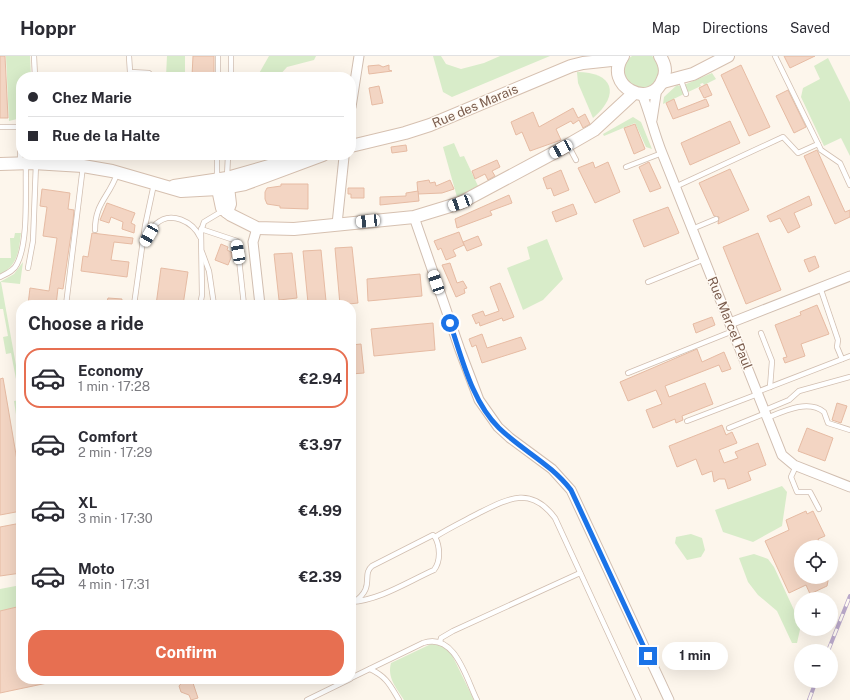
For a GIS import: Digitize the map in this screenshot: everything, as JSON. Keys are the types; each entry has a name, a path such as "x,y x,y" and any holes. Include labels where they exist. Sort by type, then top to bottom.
{"street":[{"path":"356,75 359,56"},
{"path":"223,183 220,205 227,212 258,228 294,229 414,217 460,203 594,130 610,115 638,94 650,93 660,85 693,74 728,56"},
{"path":"610,115 620,79 622,58"},
{"name":"Rue des Marais","path":"356,145 425,127 557,71 583,63 622,58"},
{"path":"660,85 663,61 693,74"},
{"path":"597,62 638,94"},
{"name":"Rue Marcel Paul","path":"652,120 660,85"},
{"name":"Rue Marcel Paul","path":"638,94 652,120 655,136 782,455 796,466 850,487"},
{"path":"244,179 294,160"},
{"path":"0,164 27,163 83,166 118,173 181,192 244,179 307,160"},
{"path":"337,224 344,160"},
{"path":"414,217 457,343 479,400 498,427 510,438 552,469 571,490 669,700"},
{"path":"258,228 253,242 259,300"},
{"path":"732,327 820,287 850,276"}],"lane":[{"path":"34,56 35,72"},
{"path":"130,56 130,72"},
{"path":"218,56 218,72"},
{"path":"231,56 231,72"},
{"path":"775,56 821,150 840,163 850,185"},
{"path":"680,78 686,94"},
{"path":"0,127 16,126"},
{"path":"675,187 783,137 798,153 818,144"},
{"path":"568,145 576,160"},
{"path":"626,167 662,153"},
{"path":"26,160 33,241 28,268"},
{"path":"218,160 223,183"},
{"path":"223,183 227,160"},
{"path":"0,277 12,271 17,265 20,256 24,233 27,163"},
{"path":"67,300 83,166"},
{"path":"95,230 95,218 103,198 111,188 118,173"},
{"path":"135,300 145,226 154,184"},
{"path":"201,300 201,239 204,222 218,213 227,212"},
{"path":"143,244 155,225 165,218 181,219 192,224 201,239"},
{"path":"692,229 716,219"},
{"path":"202,229 236,242 243,300"},
{"path":"201,249 210,270 213,300"},
{"path":"648,282 704,259"},
{"path":"820,287 838,340 837,347 842,359"},
{"path":"628,373 732,327"},
{"path":"761,333 772,362 770,387"},
{"path":"686,421 850,356"},
{"path":"766,414 789,400 800,391 850,377"},
{"path":"729,428 766,414 792,408 816,408 824,412 828,422 850,430"},
{"path":"796,466 792,477 798,492 810,492 819,509"},
{"path":"356,600 362,597 367,590 368,572 372,566 433,536 435,537 504,501 518,498 532,499 544,505 555,518 639,700"},
{"path":"356,601 373,598 434,570 438,564 439,546 435,537"},
{"path":"440,642 441,638 453,631 580,573"},
{"path":"356,676 423,643 429,641 440,642 448,646 454,652 477,700"},
{"path":"370,669 381,674 386,679 399,700"},
{"path":"307,700 340,684"}],"green space":[{"path":"642,53 652,56 657,61 660,71 657,81 652,86 642,89 632,86 627,81 624,71 627,61 632,56"},
{"path":"6,56 30,56 31,72 16,72 16,119 9,121"},
{"path":"167,56 185,56 185,72 166,72"},
{"path":"269,56 316,56 314,60 287,67 282,72 260,72"},
{"path":"433,56 441,56 446,64 461,69 484,63 500,56 550,56 452,97 443,92"},
{"path":"828,58 850,102 850,156 841,138 824,146 801,97 803,88 820,79 814,66"},
{"path":"577,72 599,76 605,80 609,86 610,93 607,101 602,109 593,118 578,83"},
{"path":"712,73 716,79 704,85 703,83 700,84 701,86 686,93 684,85"},
{"path":"677,85 680,86 684,94 663,104 664,97"},
{"path":"633,117 641,122 652,149 646,147 635,123 604,136 603,134"},
{"path":"454,143 460,157 464,156 478,186 457,197 443,147"},
{"path":"15,233 21,233 16,257 11,267 0,274 0,258 11,258 10,238 14,238"},
{"path":"547,239 563,279 543,300 523,310 507,268 530,259 527,247"},
{"path":"23,262 20,284 1,282 16,365 16,379 11,353 6,354 3,337 8,336 3,309 0,309 0,282 14,274"},
{"path":"14,401 16,401 16,414"},
{"path":"782,486 787,492 782,526 753,542 723,532 715,510"},
{"path":"691,534 702,538 705,550 701,557 687,560 675,543 676,537"},
{"path":"754,554 768,559 774,567 794,610 794,636 799,636 797,643 792,643 777,611 758,595 748,582 739,558"},
{"path":"16,586 16,607 0,611 0,589"},
{"path":"431,644 441,645 450,651 474,700 404,700 391,678 391,663"}],"building":[{"path":"0,56 5,56 8,118 0,118"},
{"path":"193,56 214,56 214,72 192,72"},
{"path":"784,56 815,56 790,68"},
{"path":"379,65 383,67 389,65 389,70 392,71 369,74 368,66"},
{"path":"741,65 770,127 749,136 721,75"},
{"path":"707,84 712,95 704,98 699,88"},
{"path":"379,86 383,103 372,105 369,88"},
{"path":"788,90 806,127 794,133 776,96"},
{"path":"674,99 678,110 706,99 709,106 673,119 666,103"},
{"path":"573,108 578,118 585,114 590,124 583,128 579,120 573,124 571,121 556,129 561,140 530,151 522,132 516,135 511,122 533,112 539,127"},
{"path":"730,121 740,143 690,165 681,143"},
{"path":"635,124 645,149 634,154 624,128"},
{"path":"406,145 407,151 392,153 391,147"},
{"path":"817,150 845,212 850,210 850,217 835,224 804,156"},
{"path":"497,160 500,167 492,171 495,176 488,180 485,174 475,179 472,171"},
{"path":"593,162 595,168 608,162 620,192 595,203 578,168"},
{"path":"649,162 661,188 650,192 639,167"},
{"path":"730,169 749,210 718,224 719,217 714,216 699,183"},
{"path":"561,170 569,190 554,196 551,188 547,189 543,178"},
{"path":"429,180 430,183 435,182 436,186 450,180 454,189 442,193 418,194 417,182"},
{"path":"281,184 308,184 308,209 280,208 280,206 267,204 265,192 267,188 281,186"},
{"path":"348,188 364,188 364,198 351,198 351,194 348,194"},
{"path":"42,189 70,193 68,209 74,210 63,289 58,288 57,300 29,300 30,288 49,291 57,238 43,236 47,207 40,206"},
{"path":"418,191 419,201 380,205 380,197 406,196 406,193"},
{"path":"509,195 512,203 490,211 492,215 457,228 455,219"},
{"path":"809,196 812,205 794,213 800,227 788,233 780,218 770,222 767,216"},
{"path":"107,203 135,213 131,223 135,225 134,233 122,229 123,222 111,217 109,223 100,220"},
{"path":"573,204 577,214 556,222 552,212"},
{"path":"668,207 679,233 644,247 633,220"},
{"path":"459,232 464,245 453,250 456,256 446,260 441,248 438,250 434,241"},
{"path":"92,233 133,238 132,244 114,242 111,260 129,262 127,277 81,271 83,256 88,257"},
{"path":"758,233 781,290 746,304 723,247"},
{"path":"478,236 482,245 467,251 463,242"},
{"path":"221,244 228,247 227,250 233,253 228,265 215,260"},
{"path":"352,247 358,303 356,303 356,300 340,300 335,248"},
{"path":"321,250 326,300 308,300 303,251"},
{"path":"292,253 297,298 279,300 274,254"},
{"path":"815,256 819,267 809,272 804,260"},
{"path":"450,263 457,283 463,281 467,288 464,289 465,293 456,297 442,265"},
{"path":"161,268 188,272 184,300 157,300"},
{"path":"420,274 422,296 368,301 367,279"},
{"path":"500,283 514,317 503,321 502,318 480,326 479,322 476,324 472,315 483,311 485,316 499,311 490,287"},
{"path":"108,298 122,299 122,300 107,300"},
{"path":"817,305 829,334 801,344 805,356 785,363 783,358 787,357 775,325 801,315 800,312"},
{"path":"712,317 715,325 696,333 693,324"},
{"path":"433,323 435,350 374,356 371,329"},
{"path":"482,334 487,348 521,337 526,349 482,363 476,345 472,347 469,339"},
{"path":"356,344 361,344 364,373 356,374"},
{"path":"697,349 702,362 724,352 731,369 722,372 719,365 665,386 669,397 705,383 713,404 682,416 683,420 676,423 675,419 653,428 646,410 662,404 656,390 628,401 620,382"},
{"path":"3,378 16,455 16,512 0,515 0,379"},
{"path":"837,403 847,406 841,423 832,420"},
{"path":"722,425 726,435 732,432 737,443 719,450 724,463 738,458 735,452 758,443 766,465 748,472 751,480 728,489 725,479 719,479 714,482 712,471 702,475 696,459 677,467 669,446"},
{"path":"807,428 833,438 825,461 798,451"},
{"path":"806,511 807,514 813,511 825,536 818,540 794,540 794,584 827,584 827,586 814,592 809,592 806,585 789,593 765,541 789,530 786,520"},
{"path":"16,524 16,574 0,576 0,527"},
{"path":"16,607 16,684 43,684 0,693 0,611"},
{"path":"181,684 193,684 198,698 191,700 189,695 181,692 179,686"}],"railway":[{"path":"831,644 850,596"},
{"path":"809,700 813,688"}],"route":[{"path":"450,323 471,382 487,414 510,438 562,478 571,490 585,516 648,656"}]}
